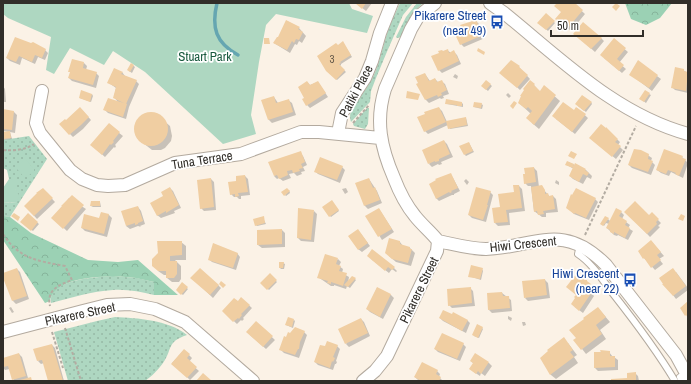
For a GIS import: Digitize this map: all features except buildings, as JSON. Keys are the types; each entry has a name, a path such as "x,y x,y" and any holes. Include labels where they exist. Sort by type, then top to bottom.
{"street":[{"name":"Patiki Place","path":"338,133 342,113 351,97 365,78 392,3"},
{"name":"Pikarere Street","path":"364,381 375,371 386,356 437,251 438,241 414,215 398,189 385,158 380,138 380,114 385,89 411,29 418,17 435,3"},
{"path":"490,3 602,93 642,116 688,134"},
{"name":"Tuna Terrace","path":"42,91 36,123 40,133 70,170 82,179 97,185 125,185 175,163 241,154 301,132 338,133 380,138"},
{"name":"Hiwi Crescent","path":"438,241 485,249 552,239 568,241 582,240 606,265 676,355 685,377"},
{"name":"Pikarere Street","path":"3,332 108,305 136,305 155,309 185,322 253,381"}],"lane":[{"path":"582,240 578,254 589,262 601,277 663,360 675,381"}],"path":[{"path":"352,124 370,103"},
{"path":"582,240 636,126"},
{"path":"3,150 12,151 26,148 36,143"},
{"path":"3,234 13,247 23,255 37,261 65,266 72,280 61,284 53,290 50,294 50,306"},
{"path":"65,328 80,381"},
{"path":"52,332 63,368"}],"green space":[{"name":"Stuart Park","path":"3,3 349,3 352,9 373,16 367,33 276,14 266,25 259,62 251,115 256,134 223,144 145,72 113,51 104,65 70,48 54,74 46,70 51,37 8,18 3,14"},
{"path":"400,3 413,3 403,15 386,54 371,91 370,102 351,122 350,117 353,107 375,73 389,29"},
{"path":"417,3 423,3 413,13 401,37 397,38 396,37 406,17"},
{"path":"625,3 672,3 660,18 646,25 631,19"},
{"path":"367,108 369,108 368,124 365,129 354,126 353,124"},
{"path":"29,136 47,159 10,217 3,216 3,202 17,203 15,189 9,179 7,170 3,168 3,140"},
{"path":"24,160 27,161 34,169 34,171 27,177 24,177 17,169 17,166"},
{"path":"9,179 15,180 15,189 19,195 17,203 3,202 3,188"},
{"path":"3,215 10,217 31,233 88,260 118,262 138,260 178,295 154,295 154,282 127,277 101,277 74,281 62,286 54,292 50,301 45,303 3,240"},
{"path":"113,276 137,278 154,282 154,295 129,290 113,290 89,293 51,303 52,295 57,289 65,284 96,277"},
{"path":"115,317 143,319 162,323 180,330 187,335 173,343 161,365 145,381 68,381 54,332"}],"waterway":[{"path":"217,3 215,12 215,27 217,34 220,40 238,55"}],"place":[{"name":"Pikarere Street (near 49)","path":"497,22"},
{"name":"Hiwi Crescent (near 22)","path":"630,280"}]}
